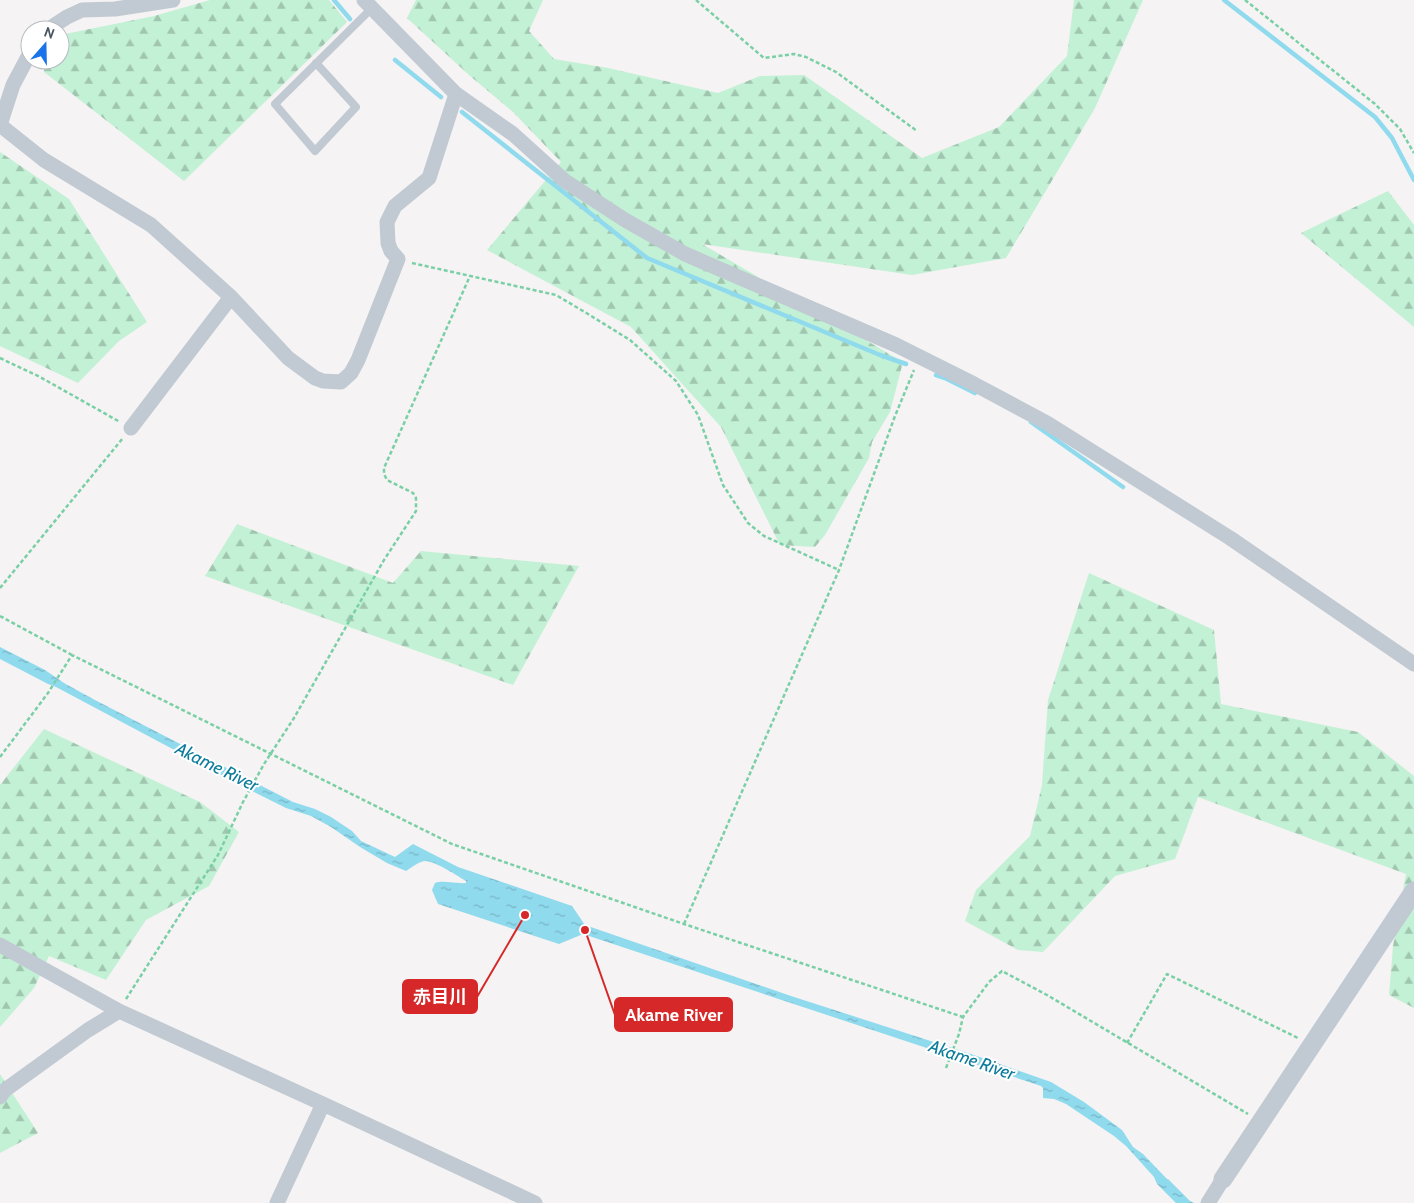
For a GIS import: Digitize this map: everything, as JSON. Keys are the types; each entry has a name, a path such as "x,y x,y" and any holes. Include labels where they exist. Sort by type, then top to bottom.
{"street":[{"path":"62,20 82,10 115,9 173,0"},
{"path":"368,4 456,94 513,134 565,181 625,220 694,258 887,342 974,384 1047,423 1230,538 1414,664"},
{"path":"21,70 13,85 0,125 44,160 151,225 231,297 288,358 315,378 323,381 341,382 351,373 358,360 398,259 388,243 387,222 395,206 429,178 456,94"},
{"path":"131,428 231,297"},
{"path":"1208,1203 1414,891"},
{"path":"0,945 119,1011 535,1203"},
{"path":"0,1097 5,1090 80,1036 119,1011"},
{"path":"277,1203 323,1104"}],"lane":[{"path":"316,63 356,107 314,151 275,104 316,63 368,4"}],"path":[{"path":"696,0 764,58 794,54 806,57 836,72 917,131"},
{"path":"1245,0 1375,104 1400,129 1414,153"},
{"path":"398,259 556,295 630,340 676,380 698,415 723,485 748,523 764,536 839,570"},
{"path":"119,1011 218,855 243,802 264,764 294,718 384,560 416,511 416,498 413,493 387,480 384,468 470,276"},
{"path":"684,924 839,570 891,425 919,357"},
{"path":"0,358 40,377 131,428 0,588"},
{"path":"0,616 72,655 452,844 963,1017"},
{"path":"0,757 48,693 72,655"},
{"path":"946,1068 960,1034 963,1017 989,982 1002,972 1047,996 1262,1122"},
{"path":"1127,1043 1167,974 1312,1045"}],"green space":[{"path":"210,0 329,0 347,22 184,181 44,72 44,70 70,70 70,33 154,16"},
{"path":"416,0 543,0 529,31 554,59 608,68 718,93 760,76 804,75 922,158 999,127 1067,56 1074,0 1143,0 1095,108 1006,258 912,275 702,244 903,362 890,412 872,442 869,458 825,535 815,547 780,545 721,427 631,327 487,250 561,162 513,112 469,75 407,18"},
{"path":"0,152 69,199 147,322 119,341 78,383 0,346"},
{"path":"1388,191 1414,225 1414,327 1301,233"},
{"path":"237,524 393,583 421,551 579,566 513,685 205,576"},
{"path":"1089,573 1214,630 1221,704 1358,732 1414,776 1414,1008 1389,995 1393,946 1406,874 1198,797 1175,859 1115,876 1043,952 1018,950 965,921 976,890 1030,836 1042,785 1048,700"},
{"path":"44,729 200,802 239,832 209,886 146,920 106,980 49,956 34,988 0,1027 0,785"},
{"path":"0,1074 38,1133 0,1153"}],"water":[{"path":"0,647 45,670 93,699 250,780 293,802 315,809 331,817 352,831 361,841 395,857 413,844 458,867 572,906 585,925 791,996 1051,1082 1084,1102 1122,1130 1133,1147 1143,1154 1194,1203 1176,1203 1157,1184 1154,1177 1126,1146 1066,1104 1054,1099 1043,1098 1043,1088 1041,1086 583,934 559,944 438,904 432,890 435,883 466,883 466,881 429,861 420,863 406,871 387,863 311,816 286,808 246,788 0,659"}],"waterway":[{"path":"334,0 350,19"},
{"path":"1224,0 1375,117 1392,138 1414,180"},
{"path":"395,60 441,97"},
{"path":"462,112 647,258 880,355 906,364"},
{"path":"936,375 975,393"},
{"path":"1031,422 1123,487"}],"place":[{"name":"赤目川","path":"525,915"},
{"name":"Akame River","path":"585,930"}]}
